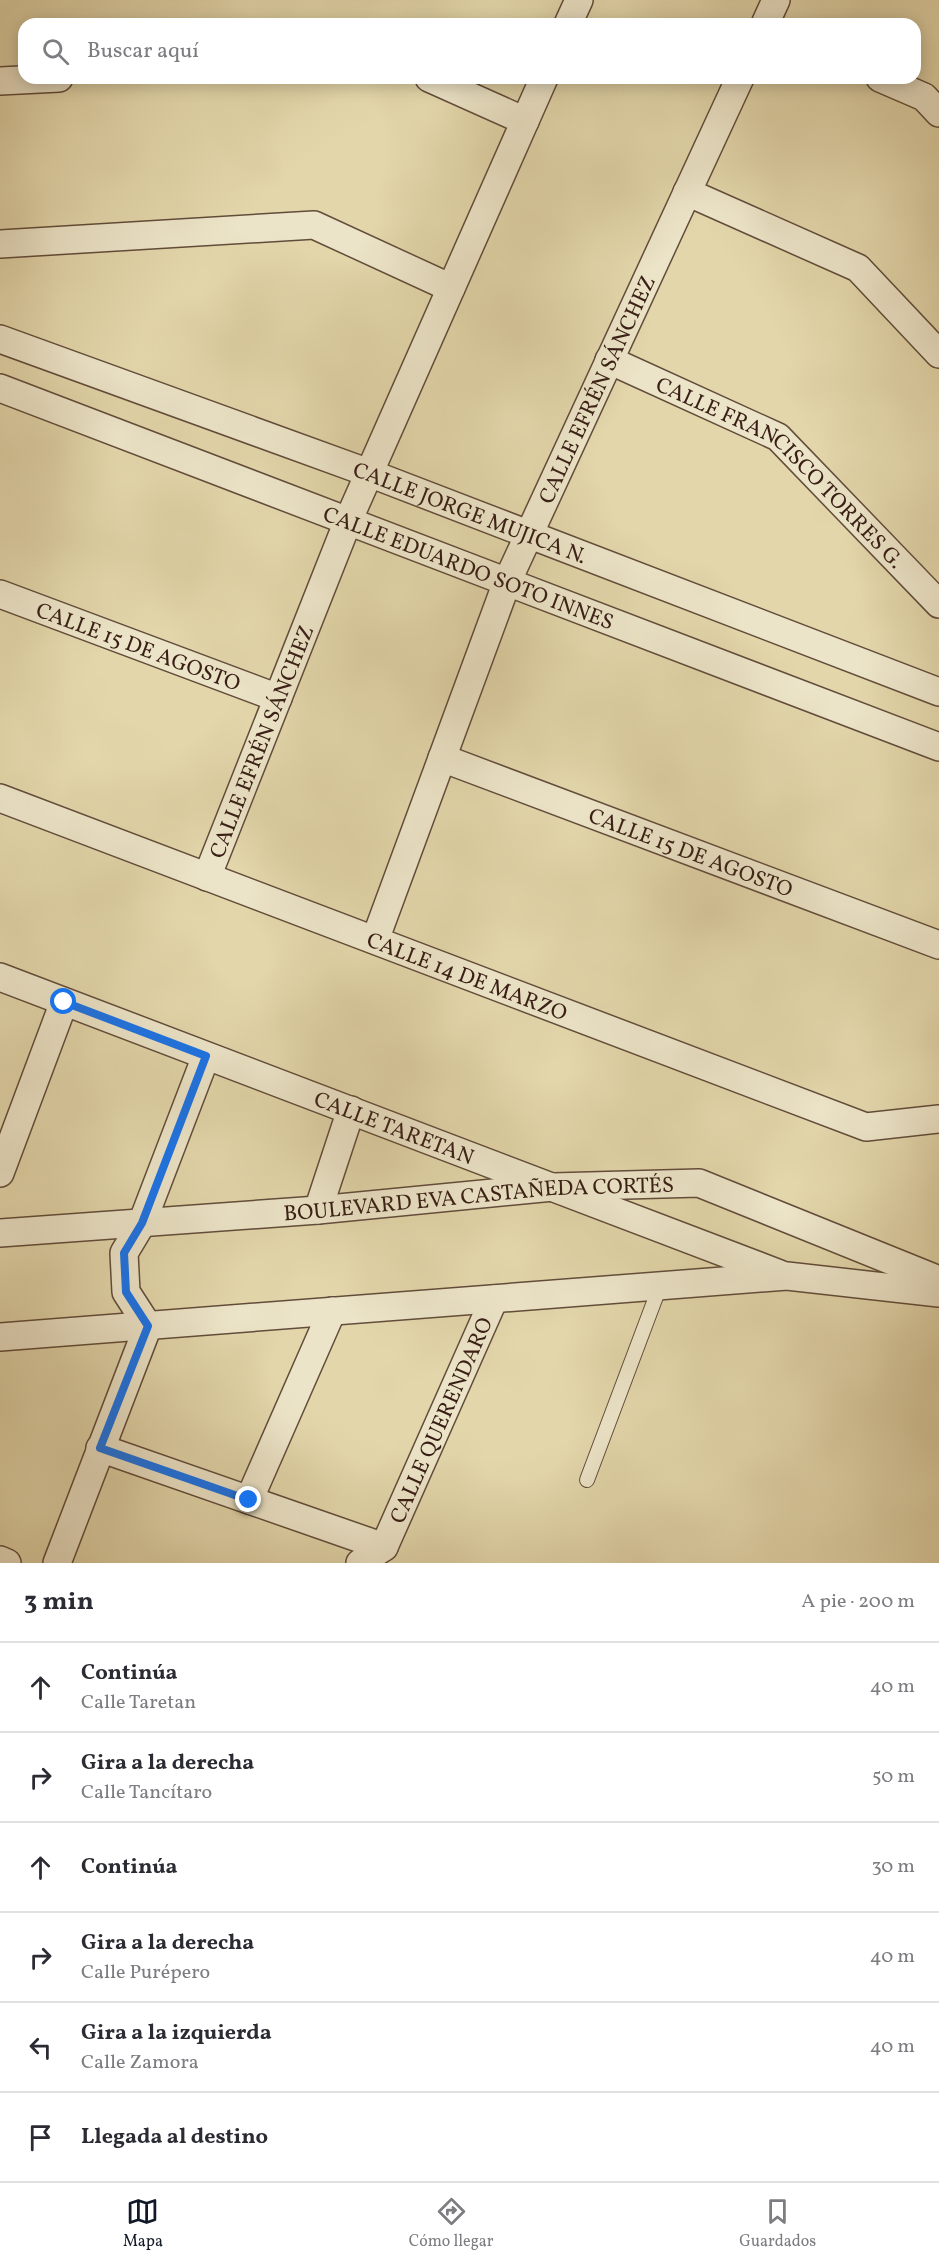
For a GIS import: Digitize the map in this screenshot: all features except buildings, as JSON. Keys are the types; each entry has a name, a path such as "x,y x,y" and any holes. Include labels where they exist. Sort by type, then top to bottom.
{"street":[{"path":"571,18 579,0"},
{"path":"768,18 776,0"},
{"path":"0,81 18,80"},
{"path":"442,84 525,121"},
{"name":"CALLE EFRÉN SÁNCHEZ","path":"207,877 348,521 541,84"},
{"name":"CALLE EFRÉN SÁNCHEZ","path":"375,940 507,582 737,84"},
{"path":"894,84 924,97 939,113"},
{"path":"687,192 858,268 939,354"},
{"path":"0,244 314,225 451,288"},
{"name":"CALLE JORGE MUJICA N.","path":"0,339 369,473 939,692"},
{"name":"CALLE FRANCISCO TORRES G.","path":"609,360 778,437 939,604"},
{"name":"CALLE EDUARDO SOTO INNES","path":"0,388 939,747"},
{"name":"CALLE 15 DE AGOSTO","path":"0,594 278,698"},
{"name":"CALLE 15 DE AGOSTO","path":"442,759 939,945"},
{"name":"CALLE 14 DE MARZO","path":"0,798 866,1127 939,1119"},
{"name":"CALLE TARETAN","path":"0,977 787,1276"},
{"path":"0,1173 64,1002"},
{"path":"148,1326 126,1292 124,1253 142,1223 206,1056"},
{"path":"318,1210 351,1110"},
{"name":"BOULEVARD EVA CASTAÑEDA CORTÉS","path":"0,1233 318,1210 553,1187 699,1183 939,1280"},
{"path":"0,1337 787,1276 939,1293"},
{"name":"CALLE QUERENDARO","path":"360,1563 384,1547 494,1299"},
{"path":"249,1500 332,1311"},
{"path":"57,1563 148,1326"},
{"path":"100,1448 384,1547"},
{"path":"0,1560 7,1563"}],"lane":[{"path":"587,1480 660,1286"}],"route":[{"path":"64,1002 206,1056 142,1223 124,1253 126,1292 148,1326 100,1448 249,1500"}]}
